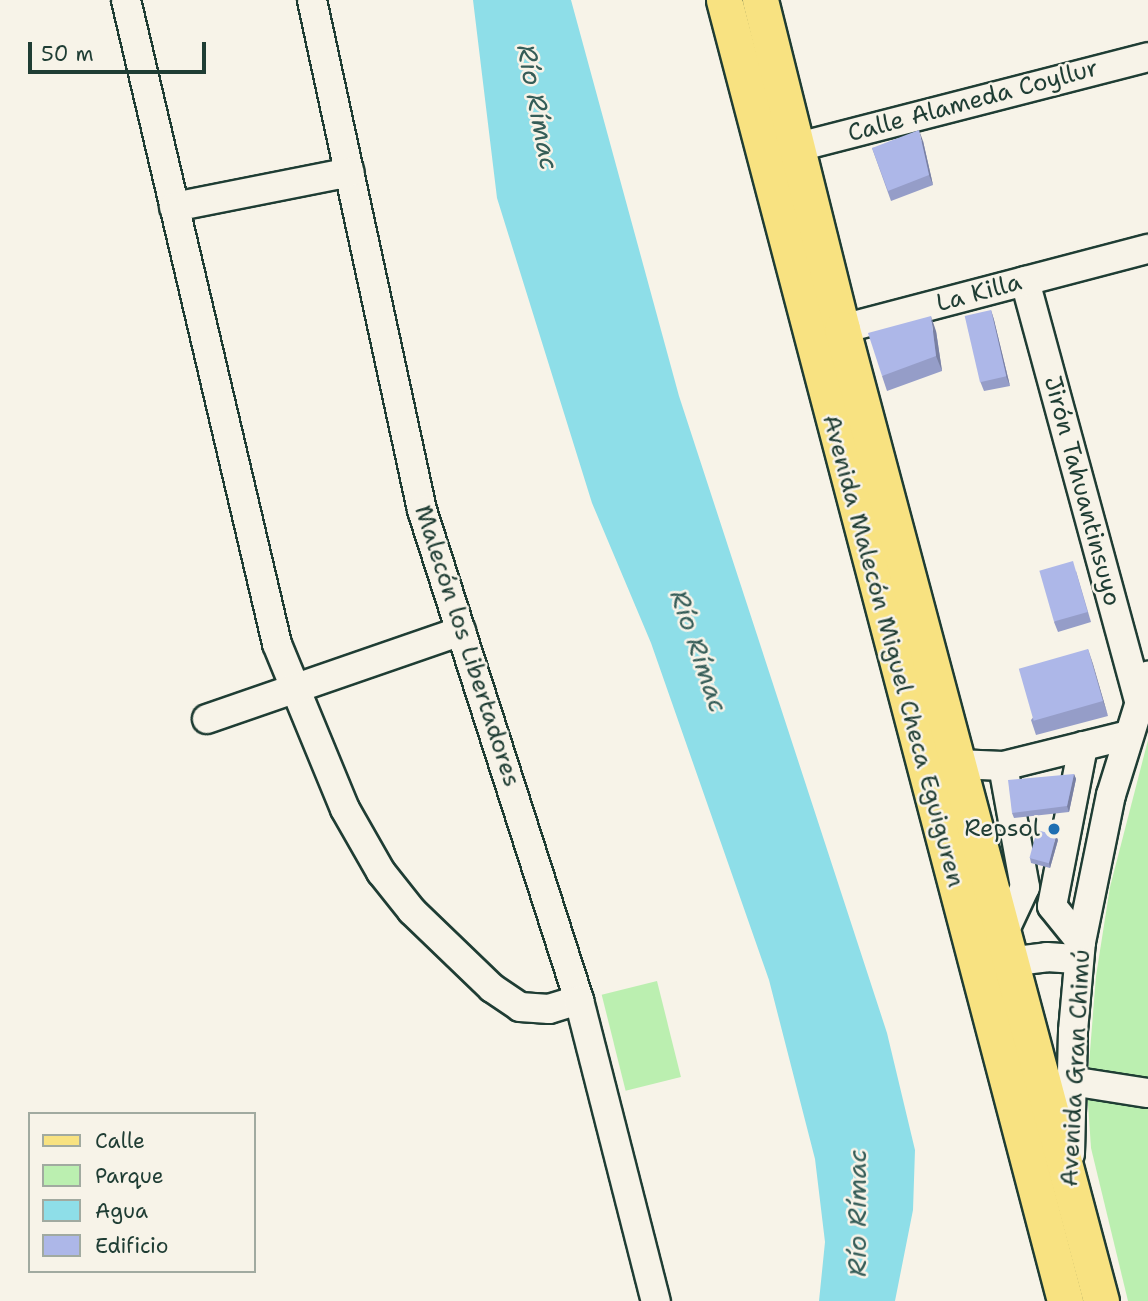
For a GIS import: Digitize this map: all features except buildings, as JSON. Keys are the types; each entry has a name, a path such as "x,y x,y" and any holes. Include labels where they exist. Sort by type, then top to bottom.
{"main road":[{"name":"Avenida Malecón Miguel Checa Eguiguren","path":"724,0 957,764 1069,1190 1101,1301"},
{"name":"Avenida Malecón Miguel Checa Eguiguren","path":"760,0 798,147 826,333 1067,1301"}],"street":[{"path":"126,0 277,644 345,809 381,872 412,911 492,988 520,1007 550,1009 579,999"},
{"name":"Malecón los Libertadores","path":"312,0 422,510 579,999 654,1293"},
{"name":"Calle Alameda Coyllur","path":"798,147 1148,57"},
{"path":"174,206 350,172"},
{"name":"La Killa","path":"826,333 1148,249"},
{"name":"Jirón Tahuantinsuyo","path":"1025,281 1143,688"},
{"path":"206,719 461,631"},
{"name":"Avenida Gran Chimú","path":"1067,1301 1071,1081 1080,951 1095,864 1128,735 1143,688"},
{"path":"957,764 1003,766 1128,735"},
{"path":"1052,906 1083,746"},
{"path":"1003,766 1025,887 1005,949 1047,957 1080,951 1052,906 1025,887"},
{"path":"1071,1081 1148,1093"}],"green space":[{"path":"1148,740 1148,1301 1128,1301 1091,1148 1087,1089 1096,976 1110,887"},
{"path":"657,981 681,1077 626,1091 602,995"}],"water":[{"name":"Río Rímac","path":"473,0 571,0 679,396 887,1033 915,1150 913,1210 895,1301 819,1301 825,1242 815,1159 769,980 651,643 592,503 497,198"}],"place":[{"name":"Repsol","path":"1054,829"}]}
